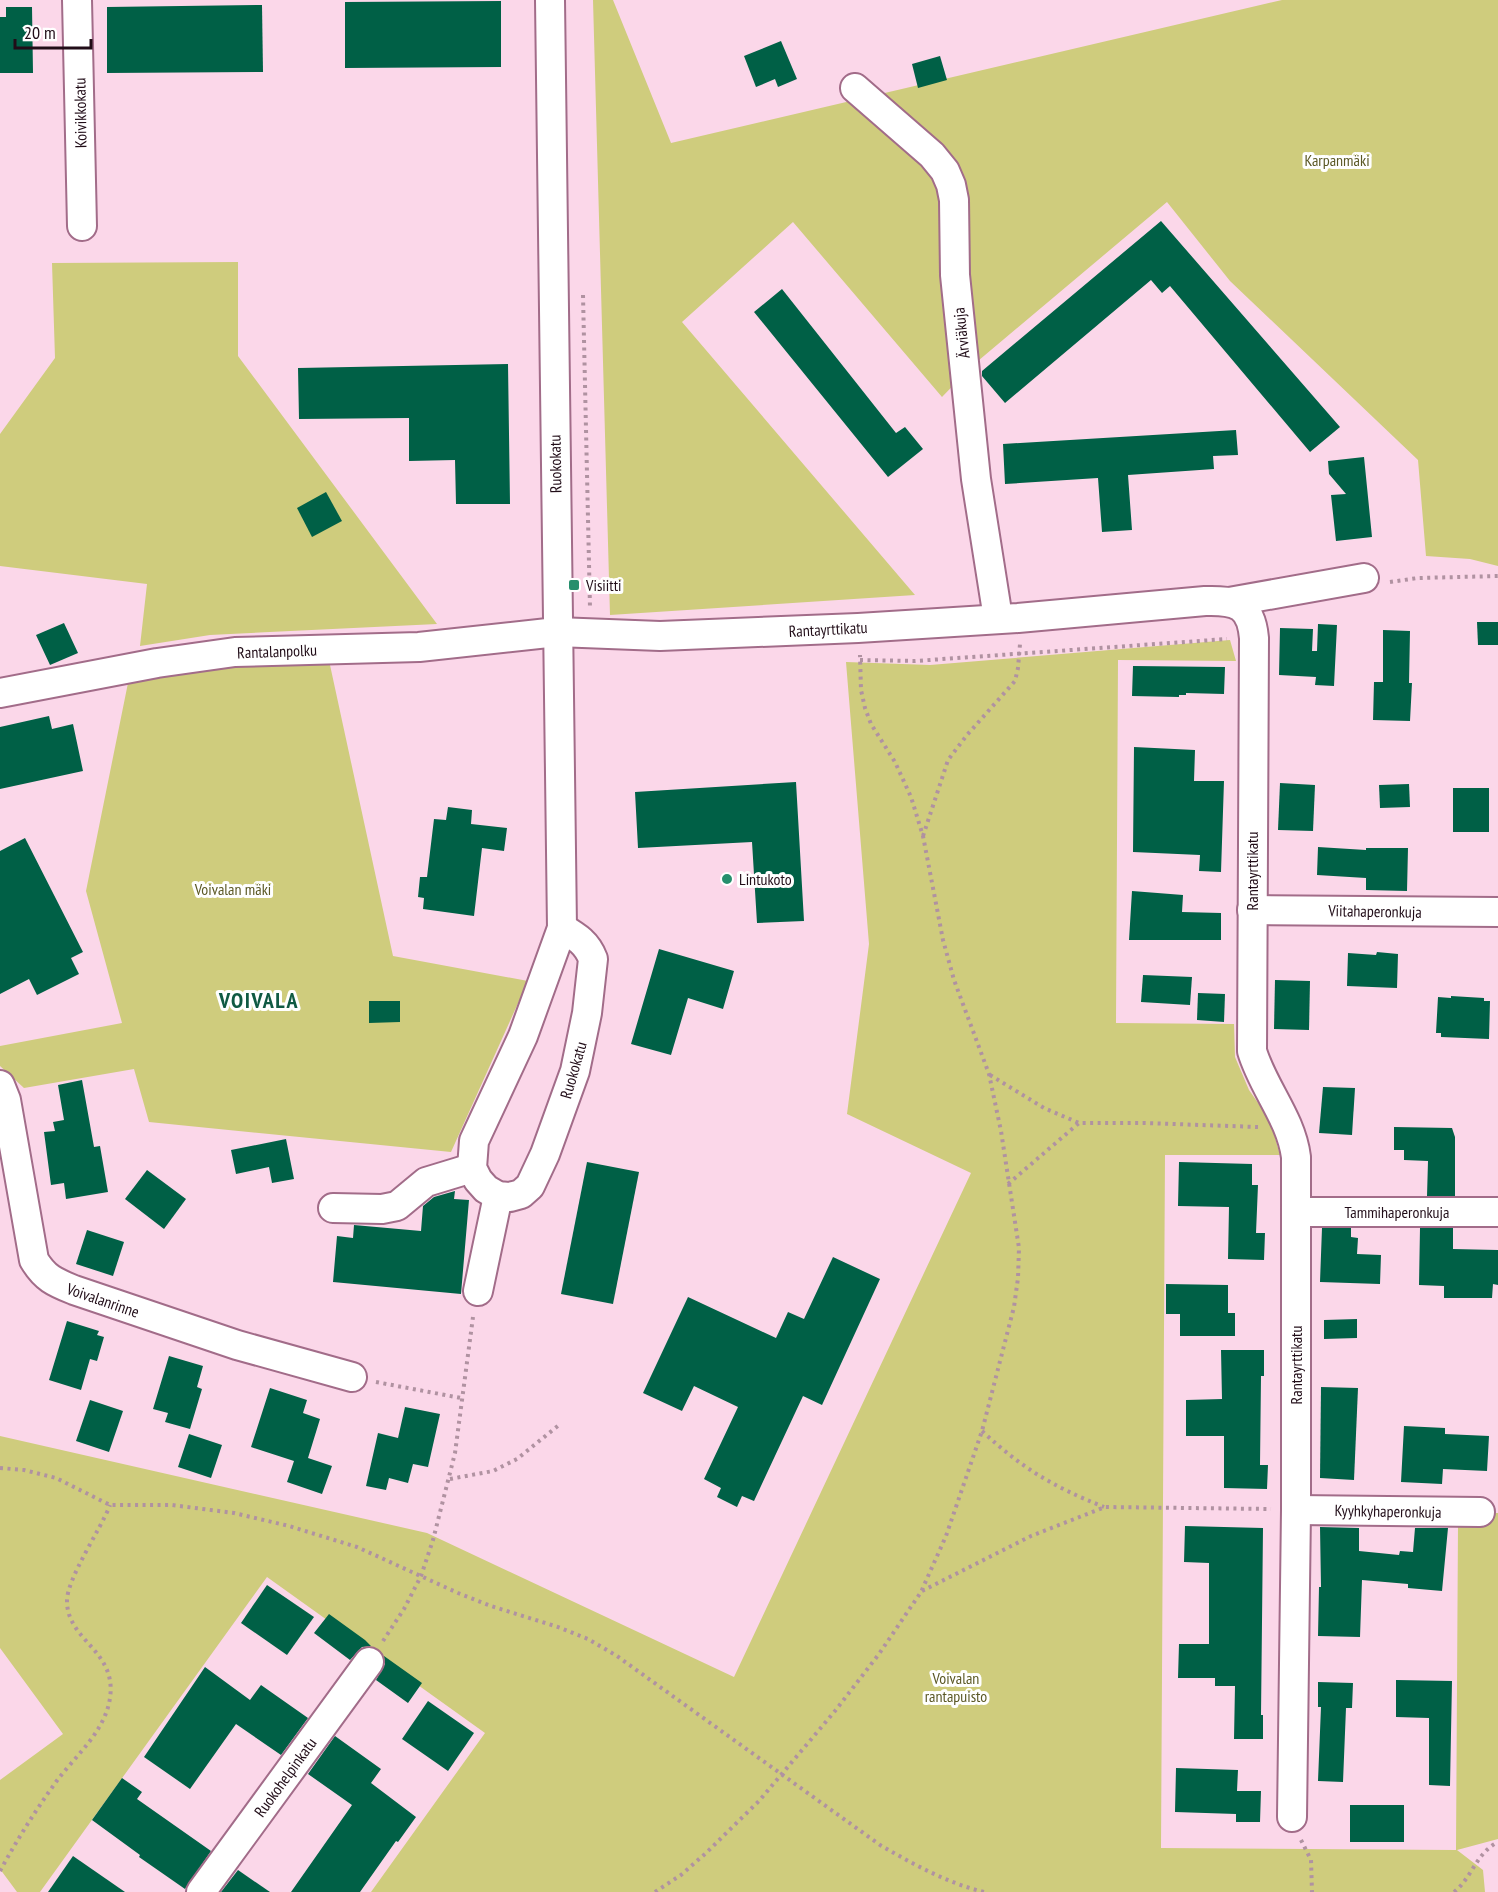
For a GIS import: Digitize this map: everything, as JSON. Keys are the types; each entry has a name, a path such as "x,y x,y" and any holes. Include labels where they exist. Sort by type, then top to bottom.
{"street":[{"name":"Koivikkokatu","path":"77,0 82,226"},
{"name":"Ruokokatu","path":"472,1168 474,1141 523,1036 562,928 550,0"},
{"name":"Ärviäkuja","path":"855,88 932,155 945,171 951,184 954,200 955,275 976,479 1008,618"},
{"path":"1229,602 1364,578"},
{"name":"Rantayrttikatu","path":"557,632 660,636 858,628 1205,601 1229,602 1241,606 1248,613 1254,638 1251,1051 1257,1068 1290,1128 1296,1158 1296,1510 1292,1817"},
{"name":"Rantalanpolku","path":"0,693 157,663 235,652 419,647 557,632"},
{"name":"Viitahaperonkuja","path":"1252,910 1498,912"},
{"name":"Ruokokatu","path":"498,1196 510,1197 521,1194 530,1186 576,1071 582,1044 593,959 589,948 581,939 562,928"},
{"name":"Voivalanrinne","path":"0,1085 6,1100 34,1260 43,1274 57,1284 237,1345 352,1377"},
{"path":"333,1209 382,1209 397,1206 426,1182 472,1168 486,1190 498,1196 478,1291"},
{"name":"Tammihaperonkuja","path":"1296,1212 1498,1212"},
{"name":"Kyyhkyhaperonkuja","path":"1296,1510 1480,1512"},
{"name":"Ruokohelpinkatu","path":"201,1892 369,1662"}],"path":[{"path":"583,289 590,634"},
{"path":"923,836 948,760 1015,681 1020,653 1008,618"},
{"path":"655,1892 681,1875 735,1826 841,1703 879,1654 921,1592 946,1536 982,1431 1005,1346 1018,1278 1019,1248 1001,1131 989,1074 954,980 943,940 923,836 903,779 871,724 861,690 858,628"},
{"path":"860,660 915,661 1254,638"},
{"path":"989,1074 1044,1108 1079,1123 1290,1128"},
{"path":"1008,1184 1079,1123"},
{"path":"369,1662 404,1609 422,1576 450,1479 478,1291"},
{"path":"352,1377 461,1398"},
{"path":"450,1479 493,1471 517,1459 559,1425"},
{"path":"982,1431 1021,1465 1044,1480 1105,1507"},
{"path":"0,1468 24,1470 56,1478 110,1505 172,1504 257,1518 289,1526 357,1547 458,1593 588,1639 651,1679 895,1854 948,1880 984,1892"},
{"path":"0,1871 32,1816 57,1780 98,1731 110,1699 107,1667 97,1651 77,1631 70,1616 67,1600 72,1584 110,1505"},
{"path":"921,1592 1031,1536 1105,1507 1296,1510"},
{"path":"1292,1817 1294,1828 1311,1860 1312,1892"},
{"path":"1454,1892 1479,1857 1498,1842"}],"green space":[{"name":"Karpanmäki","path":"593,0 613,0 671,143 1282,0 1498,0 1498,566 1470,559 1426,556 1418,460 1230,281 1167,202 972,366 942,397 793,222 682,322 915,595 610,615"},
{"path":"238,262 238,356 437,624 210,635 140,646 147,584 0,566 0,434 55,358 52,263"},
{"name":"Voivalan rantapuisto","path":"1230,640 1236,661 1118,660 1116,1023 1234,1024 1235,1057 1249,1090 1270,1120 1280,1155 1165,1155 1161,1848 1456,1850 1458,1525 1489,1525 1489,1513 1498,1513 1498,1839 1457,1850 1483,1870 1485,1892 371,1892 485,1733 267,1577 40,1892 17,1892 0,1869 0,1780 63,1734 0,1648 0,1436 427,1533 734,1677 971,1173 847,1114 869,944 846,662 930,665"},
{"name":"Voivalan mäki","path":"267,664 330,665 393,956 528,981 451,1152 149,1122 134,1069 24,1088 0,1066 0,1046 122,1023 86,891 129,678 202,667"}],"building":[{"path":"501,1 501,67 345,68 345,2"},
{"path":"262,5 263,72 107,73 107,7"},
{"path":"6,7 32,7 33,73 0,73 0,17 6,17"},
{"path":"781,41 797,79 778,87 775,79 756,87 744,56"},
{"path":"940,56 947,80 918,88 912,64"},
{"path":"1161,221 1340,427 1310,452 1170,286 1162,293 1151,280 1005,403 982,376 982,371"},
{"path":"782,289 896,433 905,427 923,449 888,477 754,312"},
{"path":"508,364 510,504 456,504 455,460 409,461 409,418 299,419 298,368"},
{"path":"1236,430 1238,455 1213,456 1214,469 1128,475 1132,530 1102,532 1098,478 1005,484 1003,444"},
{"path":"1364,457 1372,537 1336,541 1331,495 1346,494 1329,474 1328,461"},
{"path":"326,492 342,521 312,537 297,508"},
{"path":"1477,622 1498,622 1498,645 1478,645"},
{"path":"64,623 78,653 50,665 36,635"},
{"path":"1318,624 1337,625 1334,686 1315,685 1316,677 1279,675 1280,628 1313,629 1312,651 1317,651"},
{"path":"1383,630 1410,631 1409,683 1412,683 1410,721 1373,720 1374,682 1383,682"},
{"path":"1133,666 1225,667 1224,694 1186,693 1179,697 1132,696"},
{"path":"49,716 52,729 73,724 83,771 0,789 0,727"},
{"path":"1134,747 1195,750 1194,781 1224,781 1221,872 1199,871 1200,855 1133,852"},
{"path":"796,782 804,921 757,923 752,842 638,848 635,792"},
{"path":"1280,783 1315,785 1313,831 1278,830"},
{"path":"1409,784 1410,807 1380,808 1379,785"},
{"path":"1453,788 1489,788 1489,832 1453,832"},
{"path":"448,807 472,810 471,824 507,828 504,851 482,848 474,916 423,909 424,898 418,897 420,877 427,877 434,819 446,820"},
{"path":"25,838 83,952 71,958 79,974 37,995 29,979 0,994 0,851"},
{"path":"1318,847 1366,850 1366,848 1408,848 1407,891 1366,890 1366,878 1317,875"},
{"path":"1132,891 1183,895 1182,912 1221,913 1221,940 1129,940"},
{"path":"659,949 734,971 723,1009 688,998 671,1055 631,1044"},
{"path":"1377,952 1398,954 1397,988 1347,986 1348,953 1376,955"},
{"path":"1143,975 1192,977 1190,1005 1141,1002"},
{"path":"1275,980 1310,981 1309,1030 1274,1029"},
{"path":"1198,993 1225,994 1224,1022 1197,1020"},
{"path":"1451,996 1484,998 1484,1001 1490,1001 1489,1039 1441,1037 1441,1033 1436,1033 1438,997 1451,998"},
{"path":"369,1001 400,1001 400,1022 369,1023"},
{"path":"82,1080 94,1147 100,1146 108,1192 66,1199 64,1183 51,1185 44,1132 55,1131 53,1122 64,1120 58,1085"},
{"path":"1323,1087 1355,1088 1352,1135 1319,1133"},
{"path":"1394,1127 1452,1128 1455,1137 1455,1196 1427,1196 1428,1161 1404,1160 1404,1150 1394,1150"},
{"path":"286,1139 294,1179 272,1183 269,1167 236,1174 231,1150"},
{"path":"587,1162 639,1172 613,1304 561,1294"},
{"path":"1179,1162 1252,1164 1252,1185 1258,1185 1256,1233 1265,1233 1264,1260 1228,1259 1229,1207 1178,1206"},
{"path":"147,1170 186,1199 164,1229 125,1199"},
{"path":"455,1191 454,1199 469,1200 461,1294 333,1282 337,1236 353,1238 354,1225 421,1231 423,1206 434,1197"},
{"path":"1322,1228 1351,1228 1351,1237 1358,1238 1357,1254 1381,1255 1380,1284 1320,1282"},
{"path":"1420,1228 1453,1228 1453,1249 1498,1250 1498,1285 1493,1284 1492,1298 1444,1298 1444,1286 1419,1285"},
{"path":"87,1230 124,1242 113,1276 76,1264"},
{"path":"833,1257 880,1279 822,1405 803,1396 754,1501 742,1496 737,1507 717,1497 721,1488 704,1479 738,1407 694,1386 682,1411 643,1393 688,1297 776,1338 788,1312 804,1319"},
{"path":"1166,1284 1228,1285 1228,1313 1235,1313 1235,1336 1180,1336 1180,1314 1166,1314"},
{"path":"1357,1319 1357,1338 1324,1339 1324,1320"},
{"path":"67,1321 99,1331 97,1335 104,1337 97,1361 90,1359 81,1390 49,1380"},
{"path":"1221,1350 1264,1350 1264,1376 1261,1376 1260,1465 1268,1465 1267,1489 1224,1488 1224,1436 1186,1436 1186,1400 1222,1399"},
{"path":"169,1356 203,1366 197,1387 202,1389 190,1429 165,1422 168,1413 153,1409"},
{"path":"1321,1387 1358,1388 1354,1480 1320,1478"},
{"path":"270,1388 307,1400 303,1413 320,1419 308,1458 332,1466 322,1494 287,1482 294,1461 251,1447"},
{"path":"90,1400 123,1411 109,1452 76,1441"},
{"path":"405,1407 440,1414 428,1467 413,1464 408,1483 389,1478 386,1490 366,1486 378,1433 398,1438"},
{"path":"1404,1426 1445,1428 1445,1434 1489,1436 1487,1471 1443,1469 1442,1484 1401,1482"},
{"path":"189,1434 222,1445 211,1478 178,1467"},
{"path":"1185,1526 1263,1528 1261,1715 1263,1715 1263,1739 1234,1739 1235,1686 1215,1686 1215,1678 1178,1678 1179,1644 1209,1644 1209,1563 1184,1562"},
{"path":"1320,1527 1359,1528 1359,1551 1399,1555 1400,1551 1413,1552 1415,1528 1448,1528 1442,1591 1408,1588 1408,1584 1362,1580 1360,1637 1318,1636 1319,1587 1321,1587"},
{"path":"267,1585 314,1617 287,1655 241,1623"},
{"path":"329,1614 371,1646 362,1647 350,1660 314,1633"},
{"path":"384,1656 422,1683 408,1703 376,1680 385,1664"},
{"path":"205,1667 250,1700 261,1685 308,1718 281,1755 236,1724 190,1789 144,1757"},
{"path":"1396,1680 1452,1681 1450,1786 1429,1785 1429,1718 1396,1717"},
{"path":"1318,1682 1353,1683 1352,1708 1346,1708 1343,1782 1318,1781 1321,1707 1318,1707"},
{"path":"428,1701 474,1733 448,1771 402,1739"},
{"path":"335,1736 381,1769 371,1783 416,1817 360,1892 291,1892 352,1805 308,1774"},
{"path":"1176,1768 1238,1770 1237,1791 1261,1791 1260,1822 1236,1822 1236,1814 1175,1812"},
{"path":"122,1778 142,1792 137,1799 211,1851 185,1889 92,1820"},
{"path":"1350,1805 1404,1805 1404,1842 1350,1842"},
{"path":"73,1856 125,1892 48,1892"},
{"path":"238,1870 270,1892 221,1892"}],"place":[{"name":"Visiitti","path":"574,585"},
{"name":"Lintukoto","path":"727,879"}],"district":[{"name":"VOIVALA","path":"259,1000"}]}
